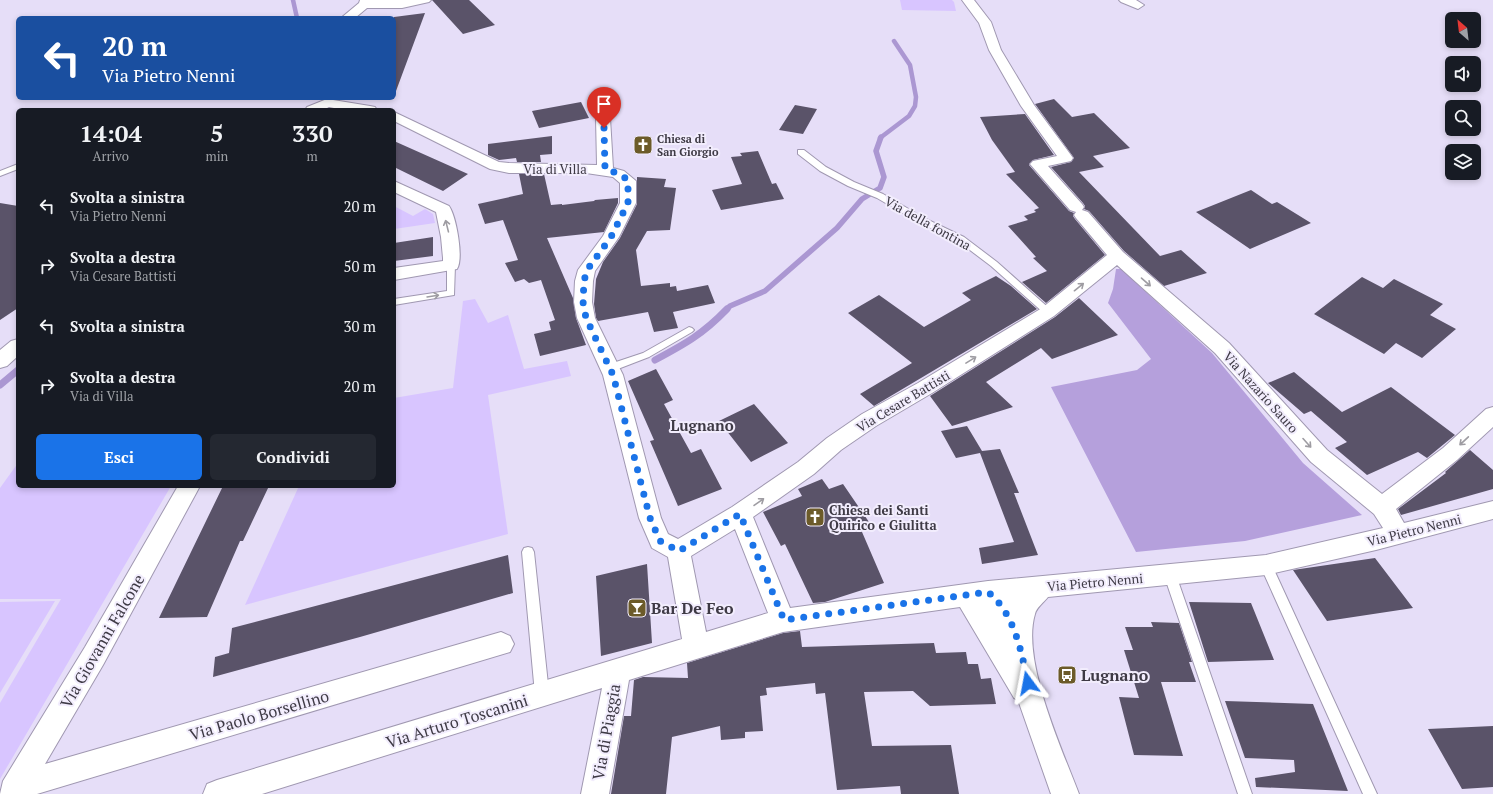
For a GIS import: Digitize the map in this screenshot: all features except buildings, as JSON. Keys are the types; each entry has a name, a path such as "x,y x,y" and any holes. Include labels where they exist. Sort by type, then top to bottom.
{"street":[{"path":"350,16 365,3 402,4 425,0"},
{"path":"968,0 985,22 995,50 1028,106 1066,158 1038,164 1117,256"},
{"path":"1125,0 1138,5"},
{"path":"316,108 328,101 361,108"},
{"name":"Via di Villa","path":"396,117 495,166 504,168 605,169 622,175 628,181 628,203 611,237 587,270 584,281 583,302 586,318 610,368 650,518 660,541 679,551"},
{"path":"603,118 605,169"},
{"path":"396,187 443,209 450,236 451,265 396,274"},
{"name":"Via Cesare Battisti","path":"679,551 740,514 806,468 834,444 869,420 926,388 1048,312 1117,256"},
{"name":"Via Nazario Sauro","path":"1117,256 1222,348 1319,456 1382,507 1399,534"},
{"path":"0,361 16,348"},
{"path":"1382,507 1450,454 1493,415"},
{"name":"Via Giovanni Falcone","path":"14,790 94,656 188,488"},
{"name":"Via Pietro Nenni","path":"696,648 784,620 977,594 1266,565 1493,510"},
{"path":"740,514 784,620"},
{"path":"679,551 696,648"},
{"path":"1019,644 1023,609 1040,587"},
{"path":"977,594 996,598 1007,614 1019,644 1034,709 1065,794"},
{"path":"977,594 1009,664 1034,709"},
{"name":"Via Paolo Borsellino","path":"14,790 501,644"},
{"name":"Via Arturo Toscanini","path":"217,794 618,670 696,648"},
{"name":"Via di Piaggia","path":"595,794 618,670"}],"lane":[{"name":"Via della fontina","path":"802,152 823,169 880,196 921,220 961,239 994,264 1048,312"},
{"path":"0,174 16,167"},
{"path":"396,302 451,293 451,265"},
{"path":"610,368 646,355 689,330"},
{"path":"528,552 542,694"},
{"path":"1266,565 1370,794"},
{"path":"1170,575 1245,794"}],"shaded area":[{"path":"900,0 952,0 956,11 902,10"},
{"path":"396,207 413,216 425,209 433,214 435,223 396,229"},
{"path":"1116,269 1121,269 1212,353 1303,463 1362,515 1245,541 1136,552 1051,387 1137,370 1151,359 1108,303 1113,289"},
{"path":"475,299 488,323 508,315 524,369 567,361 571,376 488,395 508,534 245,605 298,488 396,488 396,398 453,388 463,301"},
{"path":"16,466 16,488 170,488 0,779 0,703 61,599 0,599 0,488"},
{"path":"55,601 0,693 0,602"}],"waterway":[{"path":"293,0 297,16"},
{"path":"881,137 909,116 915,106 916,97 910,65 894,41"},
{"path":"655,360 693,338 710,325 730,306 765,291 837,228 862,199 880,188 884,177 876,151 881,137"},
{"path":"0,385 16,372"}],"place":[{"name":"Chiesa di San Giorgio","path":"643,145"},
{"name":"Chiesa dei Santi Quirico e Giulitta","path":"815,517"},
{"name":"Bar De Feo","path":"637,608"},
{"name":"Lugnano","path":"1067,675"}],"district":[{"name":"Lugnano","path":"702,426"}],"route":[{"path":"604,128 605,169 622,175 628,181 628,203 611,237 587,270 584,281 583,302 586,318 613,375 650,518 660,541 679,551 713,532 740,514 784,620 988,592 996,598 1007,614 1019,644 1028,683"}]}
